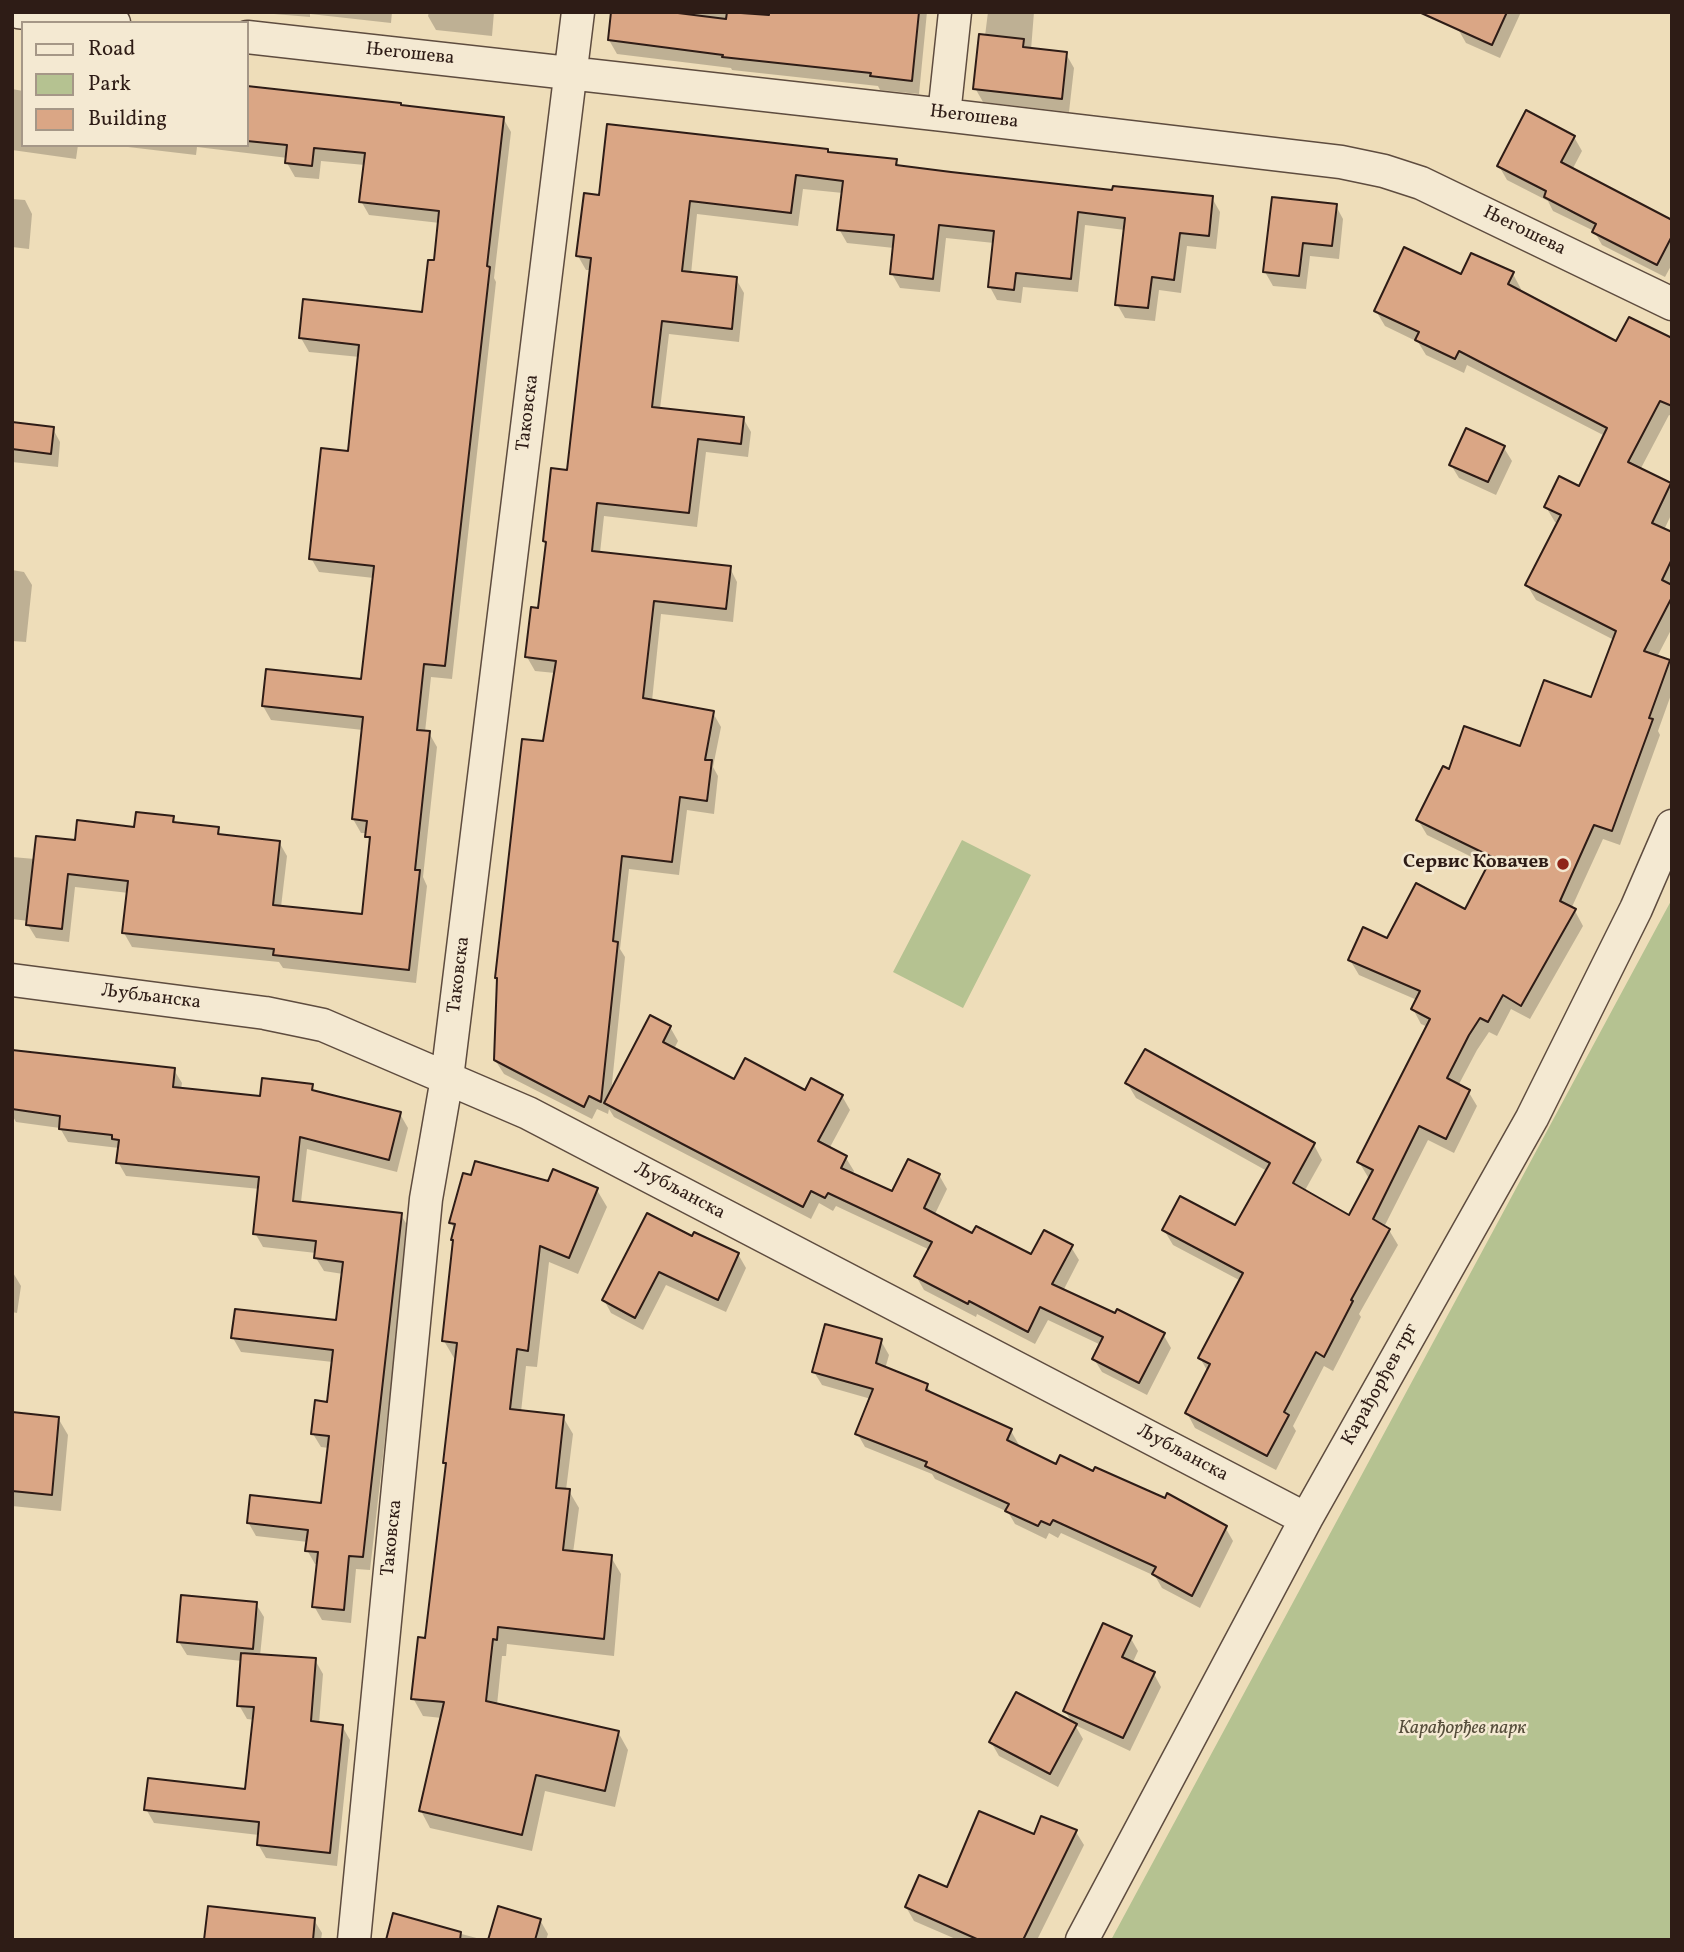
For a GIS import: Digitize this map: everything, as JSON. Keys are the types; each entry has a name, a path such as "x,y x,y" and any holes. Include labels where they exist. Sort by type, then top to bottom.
{"street":[{"path":"18,12 97,21"},
{"name":"Таковска","path":"354,1940 426,1199 447,1078 578,12"},
{"path":"944,114 955,12"},
{"name":"Његошева","path":"248,37 944,114 1341,162 1384,170 1421,183 1672,304"},
{"name":"Карађорђев трг","path":"1082,1940 1306,1518 1532,1118 1636,909 1672,826"},
{"name":"Љубљанска","path":"12,981 265,1013 323,1025 528,1113 1306,1518"}],"green space":[{"path":"962,840 1031,875 963,1008 893,972"},
{"name":"Карађорђев парк","path":"1672,899 1672,1940 1111,1940"}],"building":[{"path":"611,12 670,12 726,19 727,12 769,15 769,12 919,12 912,81 870,76 871,73 722,57 723,55 608,40"},
{"path":"1419,12 1507,12 1492,45"},
{"path":"979,34 1024,39 1023,47 1067,52 1062,99 973,89"},
{"path":"248,86 504,117 487,266 490,267 445,666 424,664 417,730 430,731 415,870 420,870 409,970 273,955 274,949 122,933 128,881 68,874 62,929 26,925 36,836 75,840 77,820 134,827 136,812 174,816 173,822 219,827 218,834 280,841 273,905 362,914 370,837 365,837 367,821 352,819 363,717 262,706 266,669 361,679 374,566 309,559 321,448 348,451 359,345 299,338 303,299 422,312 428,260 434,260 439,211 359,202 365,153 314,148 312,166 285,163 287,145 248,141"},
{"path":"1526,110 1575,136 1561,162 1672,220 1672,236 1657,265 1592,232 1596,224 1544,197 1546,191 1497,166"},
{"path":"607,124 828,149 828,152 897,159 896,165 951,172 1112,190 1113,186 1213,196 1209,236 1180,233 1174,280 1152,277 1148,308 1115,305 1125,218 1078,212 1071,279 1016,273 1014,290 988,287 994,231 939,225 933,279 890,274 894,235 837,230 843,181 796,175 791,213 690,201 682,271 737,277 732,329 662,321 652,407 744,417 741,444 698,439 689,513 597,503 592,551 731,566 726,609 654,601 643,698 714,711 705,760 712,760 707,801 680,797 672,862 622,856 613,941 618,942 601,1102 589,1096 584,1107 494,1060 495,978 522,739 543,741 556,661 525,657 531,607 538,608 551,468 567,470 591,258 576,256 584,193 599,195"},
{"path":"1272,197 1337,204 1332,246 1303,243 1299,276 1263,272"},
{"path":"1404,247 1461,274 1471,253 1514,272 1508,284 1616,341 1629,317 1672,338 1672,406 1660,401 1628,462 1671,483 1652,523 1672,532 1672,559 1662,580 1672,585 1672,597 1644,651 1670,660 1649,718 1653,719 1612,831 1594,825 1560,901 1576,909 1521,1006 1503,995 1488,1022 1480,1018 1469,1035 1447,1078 1470,1090 1446,1139 1419,1126 1373,1219 1390,1229 1351,1300 1353,1301 1324,1357 1316,1352 1284,1412 1289,1415 1267,1456 1185,1413 1210,1364 1198,1358 1243,1273 1162,1230 1180,1196 1235,1225 1270,1163 1125,1083 1145,1049 1315,1143 1293,1183 1349,1215 1373,1170 1357,1162 1430,1019 1411,1009 1420,991 1348,960 1363,927 1387,938 1416,883 1465,909 1492,857 1416,820 1443,766 1449,769 1464,726 1520,746 1544,680 1591,697 1616,631 1525,585 1561,515 1544,507 1559,476 1579,486 1607,428 1459,351 1455,359 1415,340 1419,332 1374,311"},
{"path":"12,422 54,427 51,454 12,449"},
{"path":"1466,428 1505,446 1488,482 1449,465"},
{"path":"650,1015 671,1026 663,1042 734,1079 745,1058 805,1090 811,1078 843,1095 818,1141 847,1156 841,1168 892,1191 908,1159 940,1174 924,1208 972,1233 976,1226 1031,1254 1044,1230 1073,1245 1052,1284 1115,1313 1117,1309 1165,1333 1139,1383 1092,1359 1103,1337 1040,1307 1028,1332 914,1276 932,1242 828,1193 825,1198 811,1191 803,1207 604,1103"},
{"path":"12,1050 175,1068 173,1087 260,1096 262,1078 313,1084 312,1090 401,1112 389,1160 300,1137 293,1201 402,1213 363,1557 349,1556 344,1610 312,1607 318,1552 305,1551 308,1530 247,1523 250,1495 321,1503 329,1436 311,1434 315,1400 327,1402 333,1350 231,1338 235,1309 336,1320 343,1262 314,1258 316,1241 253,1234 259,1177 116,1163 119,1140 112,1139 112,1135 59,1129 60,1116 12,1109"},
{"path":"475,1161 548,1181 553,1169 598,1188 569,1258 540,1246 528,1351 517,1349 510,1409 564,1415 556,1488 570,1489 563,1550 612,1555 604,1639 498,1627 497,1640 493,1639 486,1701 619,1731 605,1791 536,1775 522,1835 419,1811 444,1702 411,1699 418,1637 425,1638 457,1343 442,1341 451,1240 455,1224 449,1223 463,1173 471,1175"},
{"path":"647,1213 692,1236 694,1232 739,1253 718,1300 659,1272 635,1318 602,1300"},
{"path":"825,1324 882,1339 876,1363 928,1384 926,1390 1012,1429 1007,1440 1056,1464 1060,1455 1093,1471 1095,1467 1165,1498 1167,1493 1227,1526 1192,1596 1152,1574 1156,1567 1053,1520 1050,1525 1041,1521 1038,1526 1005,1511 1009,1504 925,1466 927,1462 855,1434 873,1389 812,1372"},
{"path":"12,1412 59,1417 52,1495 12,1491"},
{"path":"181,1595 257,1602 253,1649 177,1642"},
{"path":"1103,1623 1132,1636 1122,1657 1155,1672 1123,1738 1063,1711"},
{"path":"241,1653 316,1658 311,1721 343,1725 330,1853 257,1845 259,1822 144,1810 148,1778 245,1789 254,1707 237,1706"},
{"path":"1016,1692 1077,1724 1050,1774 989,1742"},
{"path":"979,1811 1034,1834 1041,1816 1077,1830 1023,1940 979,1940 905,1907 919,1875 947,1887"},
{"path":"208,1906 315,1918 313,1940 204,1940"},
{"path":"498,1906 541,1919 535,1940 488,1940"},
{"path":"393,1913 461,1932 460,1940 386,1940"}],"place":[{"name":"Сервис Ковачев","path":"1563,864"}]}
